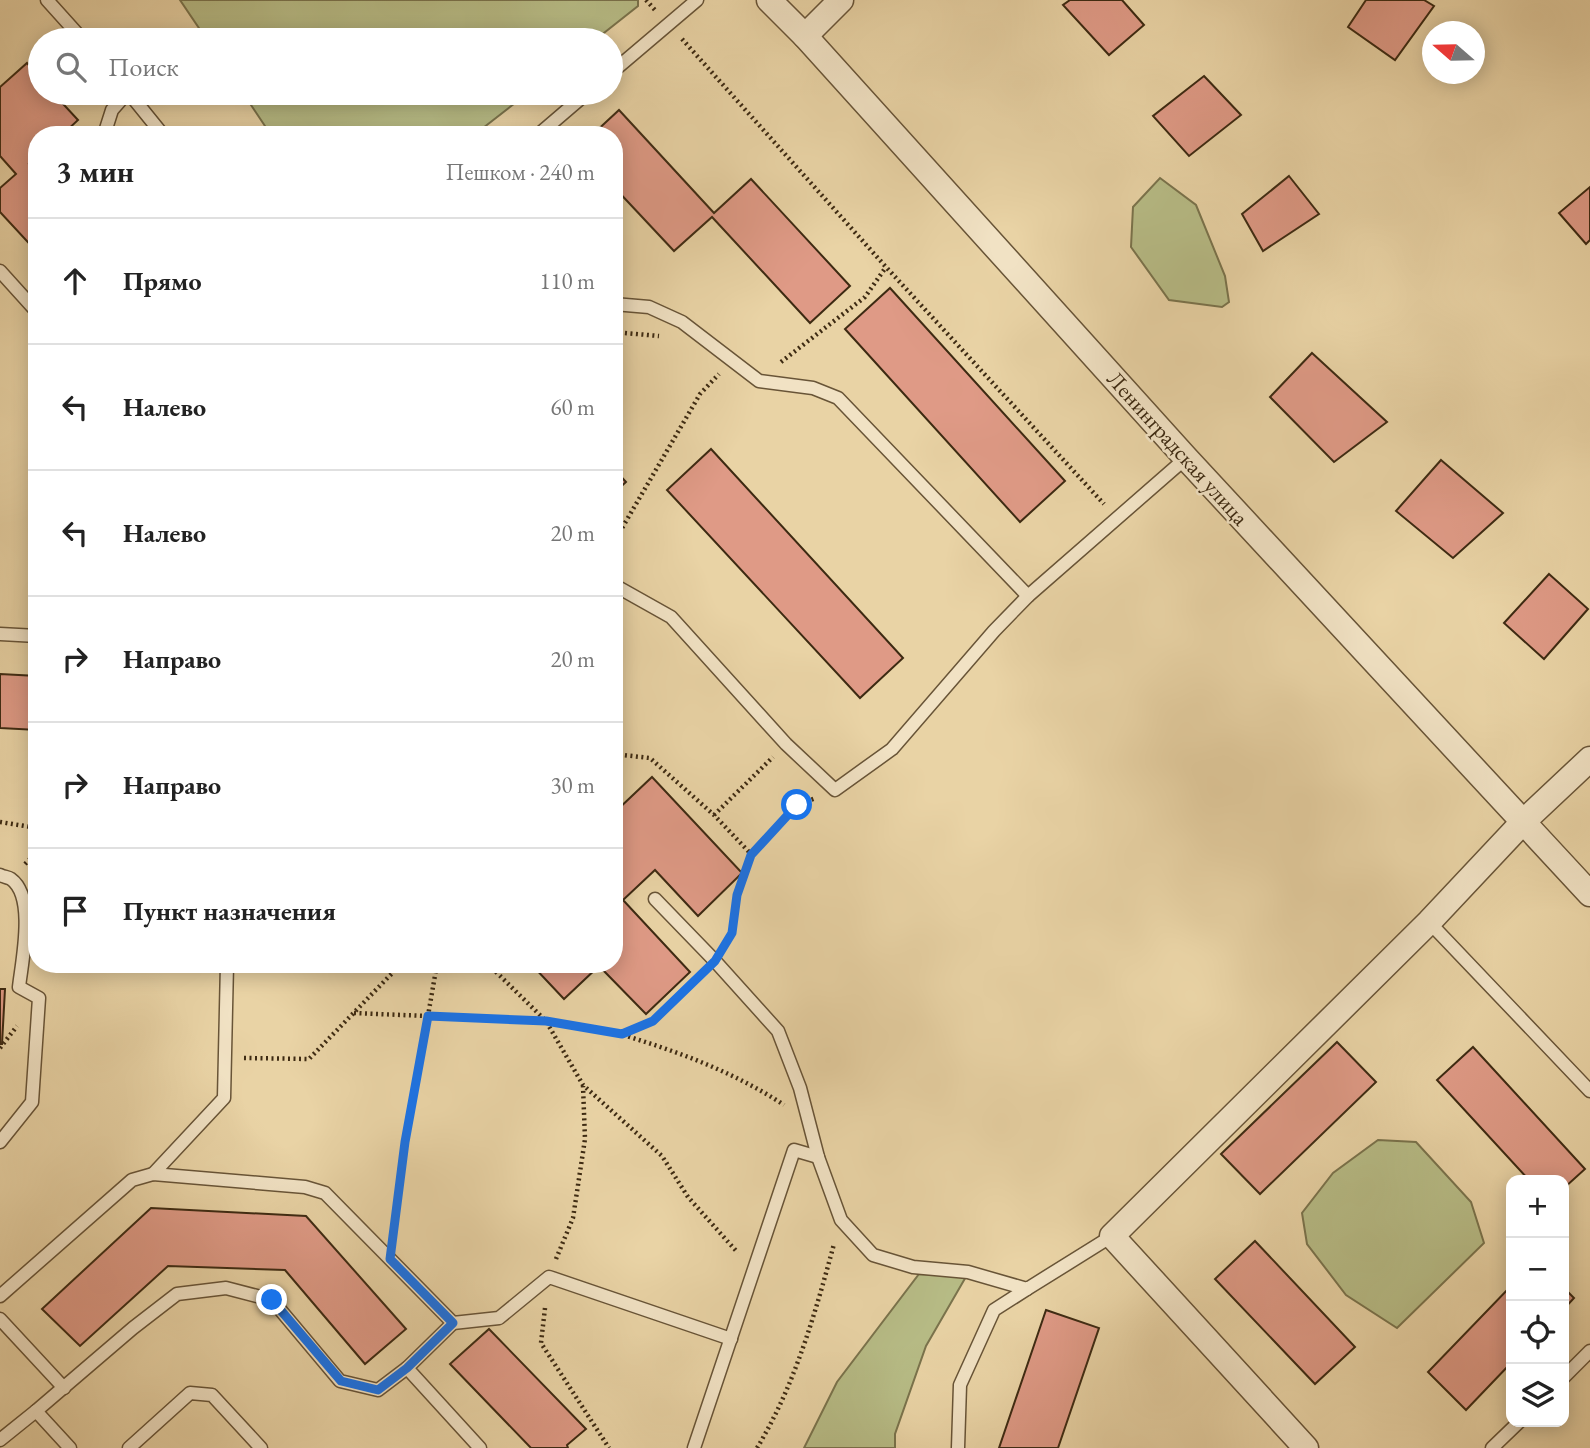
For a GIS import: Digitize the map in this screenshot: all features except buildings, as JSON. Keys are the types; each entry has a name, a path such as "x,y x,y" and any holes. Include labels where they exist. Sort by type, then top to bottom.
{"street":[{"name":"Ленинградская улица","path":"769,0 805,36 1186,458 1590,894"},
{"path":"805,36 841,0"},
{"path":"1306,1448 1112,1236 1429,922 1523,822 1590,759"}],"lane":[{"path":"47,0 72,28"},
{"path":"623,63 697,0"},
{"path":"107,126 111,110 116,105"},
{"path":"138,105 156,126"},
{"path":"548,126 573,105"},
{"path":"0,271 28,302"},
{"path":"623,305 649,307 682,322 759,381 813,388 838,398 1028,596"},
{"path":"623,590 671,617 786,744 835,790 892,749 994,631 1028,596 1186,458"},
{"path":"0,634 28,636"},
{"path":"0,875 11,879 22,893 26,922 19,987 39,998 32,1102 0,1142"},
{"path":"655,899 778,1031 800,1088 818,1157 841,1220 873,1255 914,1267 968,1272 1027,1289"},
{"path":"1429,922 1590,1091"},
{"path":"153,1174 224,1098 227,973"},
{"path":"694,1448 794,1150 818,1157"},
{"path":"0,1296 132,1180 153,1174 305,1187 325,1194 453,1323"},
{"path":"958,1448 960,1385 994,1310 1112,1236"},
{"path":"0,1440 177,1294 226,1288 272,1300 341,1381 378,1390 407,1368 453,1323 499,1318 549,1277 731,1339"},
{"path":"0,1318 64,1388"},
{"path":"1569,1372 1590,1352"},
{"path":"407,1368 480,1448"},
{"path":"129,1448 190,1393 212,1395 261,1448"},
{"path":"36,1411 70,1448"},
{"path":"1492,1448 1514,1427"}],"path":[{"path":"646,0 1117,518"},
{"path":"759,381 865,297 886,267"},
{"path":"623,527 700,394 731,360"},
{"path":"714,815 786,744"},
{"path":"623,755 650,758 714,815 751,855"},
{"path":"622,1034 653,1021 715,961 732,933 737,895 751,855 797,805 835,790"},
{"path":"0,822 28,827"},
{"path":"226,1058 309,1059 392,973"},
{"path":"390,1259 405,1142 435,973"},
{"path":"497,973 546,1021 583,1085 662,1156 688,1197 754,1270"},
{"path":"354,1013 546,1021 622,1034 679,1052 752,1084 809,1121"},
{"path":"758,1448 795,1373 841,1220"}],"green space":[{"path":"180,0 638,0 638,6 610,28 199,28"},
{"path":"251,105 513,105 486,126 265,126"},
{"path":"1160,178 1196,205 1225,276 1229,302 1222,307 1169,300 1131,247 1133,207"},
{"path":"1378,1140 1416,1142 1471,1202 1484,1243 1397,1328 1346,1295 1307,1244 1302,1213 1333,1173"},
{"path":"919,1274 967,1275 926,1346 895,1434 895,1448 804,1448 837,1382"}],"route":[{"path":"272,1300 341,1381 378,1390 407,1368 453,1323 390,1259 405,1142 428,1016 546,1021 622,1034 653,1021 715,961 732,933 737,895 751,855 797,805"}]}
